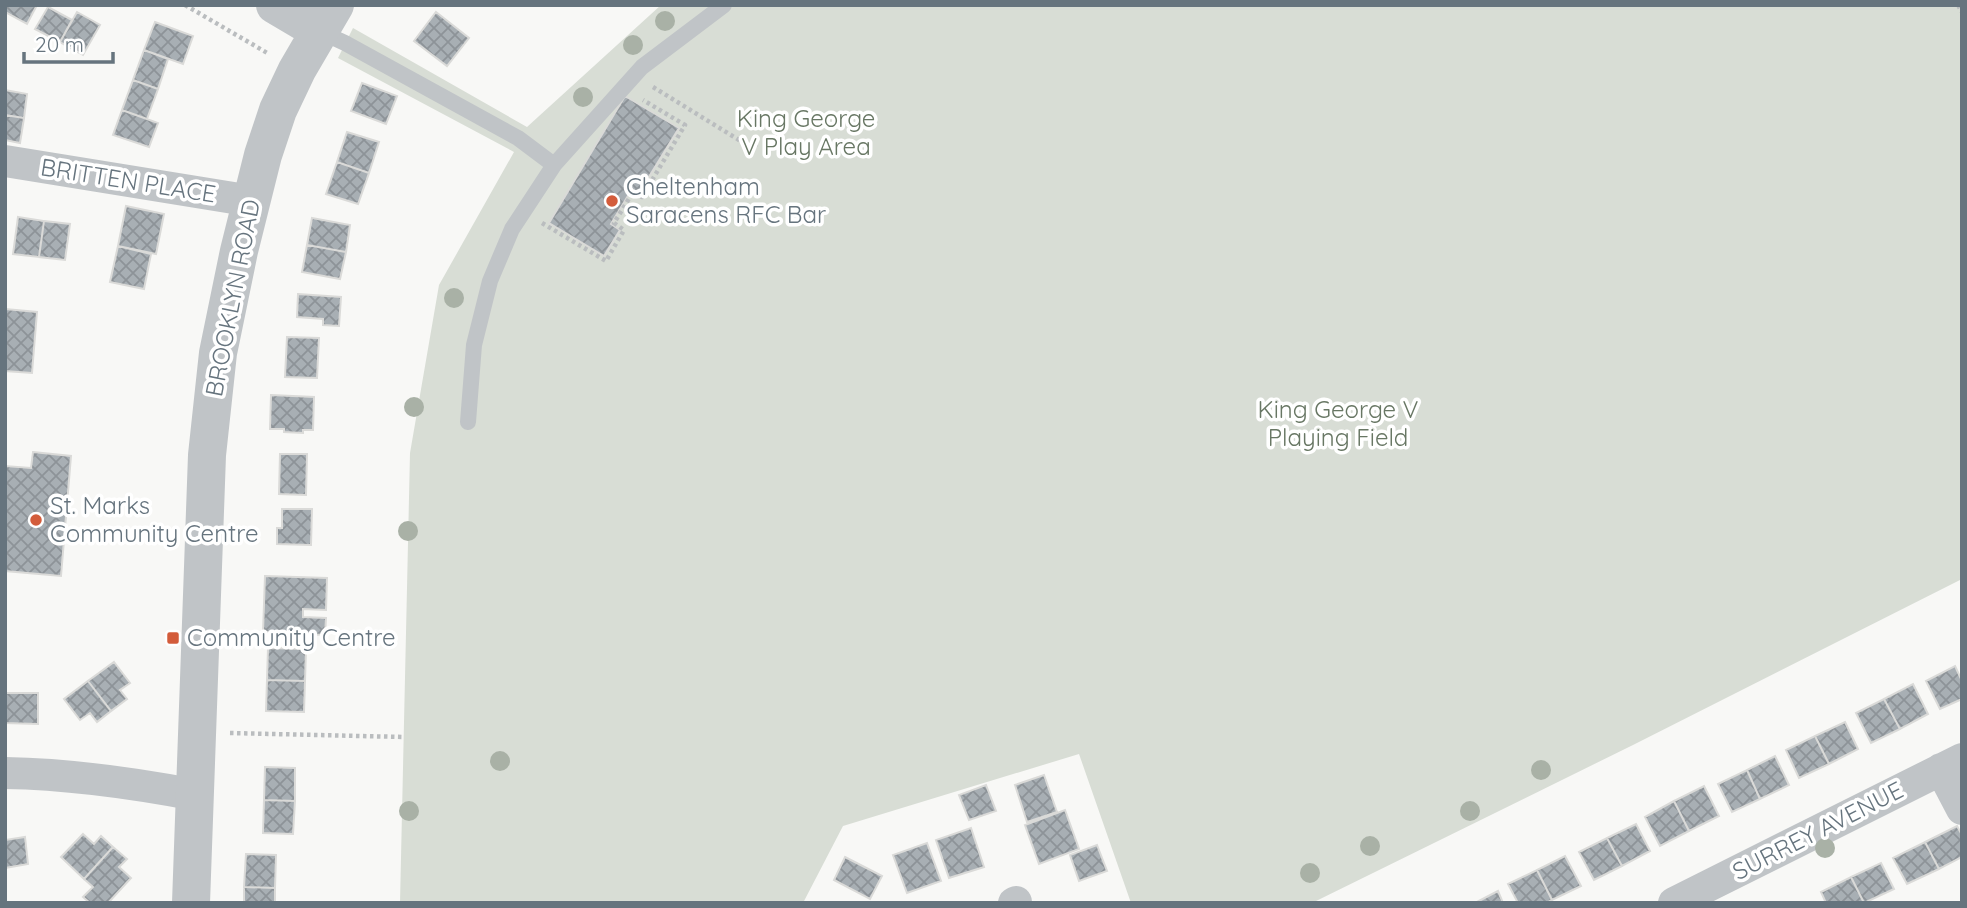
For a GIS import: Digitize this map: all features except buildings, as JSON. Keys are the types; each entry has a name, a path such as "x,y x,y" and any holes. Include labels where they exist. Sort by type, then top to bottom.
{"street":[{"path":"275,5 327,18"},
{"name":"BROOKLYN ROAD","path":"191,903 207,455 212,404 228,301 263,155 278,110 327,18"},
{"name":"BRITTEN PLACE","path":"5,162 252,201"},
{"path":"1952,764 1962,809"},
{"name":"SURREY AVENUE","path":"1674,903 1952,764"},
{"path":"5,773 80,777 196,795"}],"lane":[{"path":"468,422 474,345 489,281 512,229 554,165 635,74 724,5"},
{"path":"327,18 345,43 518,138 554,165"}],"path":[{"path":"185,5 297,70"},
{"path":"1958,5 1962,12"},
{"path":"635,74 752,148 758,143"},
{"path":"524,212 606,261 624,230 614,223 632,192 642,198 685,125 623,88"},
{"path":"198,733 404,737"}],"green space":[{"name":"King George V Playing Field","path":"661,5 1962,5 1962,579 1312,903 1131,903 1079,754 843,826 803,903 400,903 410,453 439,285 514,152 338,58 353,28 527,127"}],"place":[{"name":"Cheltenham Saracens RFC Bar","path":"612,201"},
{"name":"St. Marks Community Centre","path":"36,520"},
{"name":"Community Centre","path":"173,638"}],"park label":[{"name":"King George V Play Area","path":"806,133"}]}
